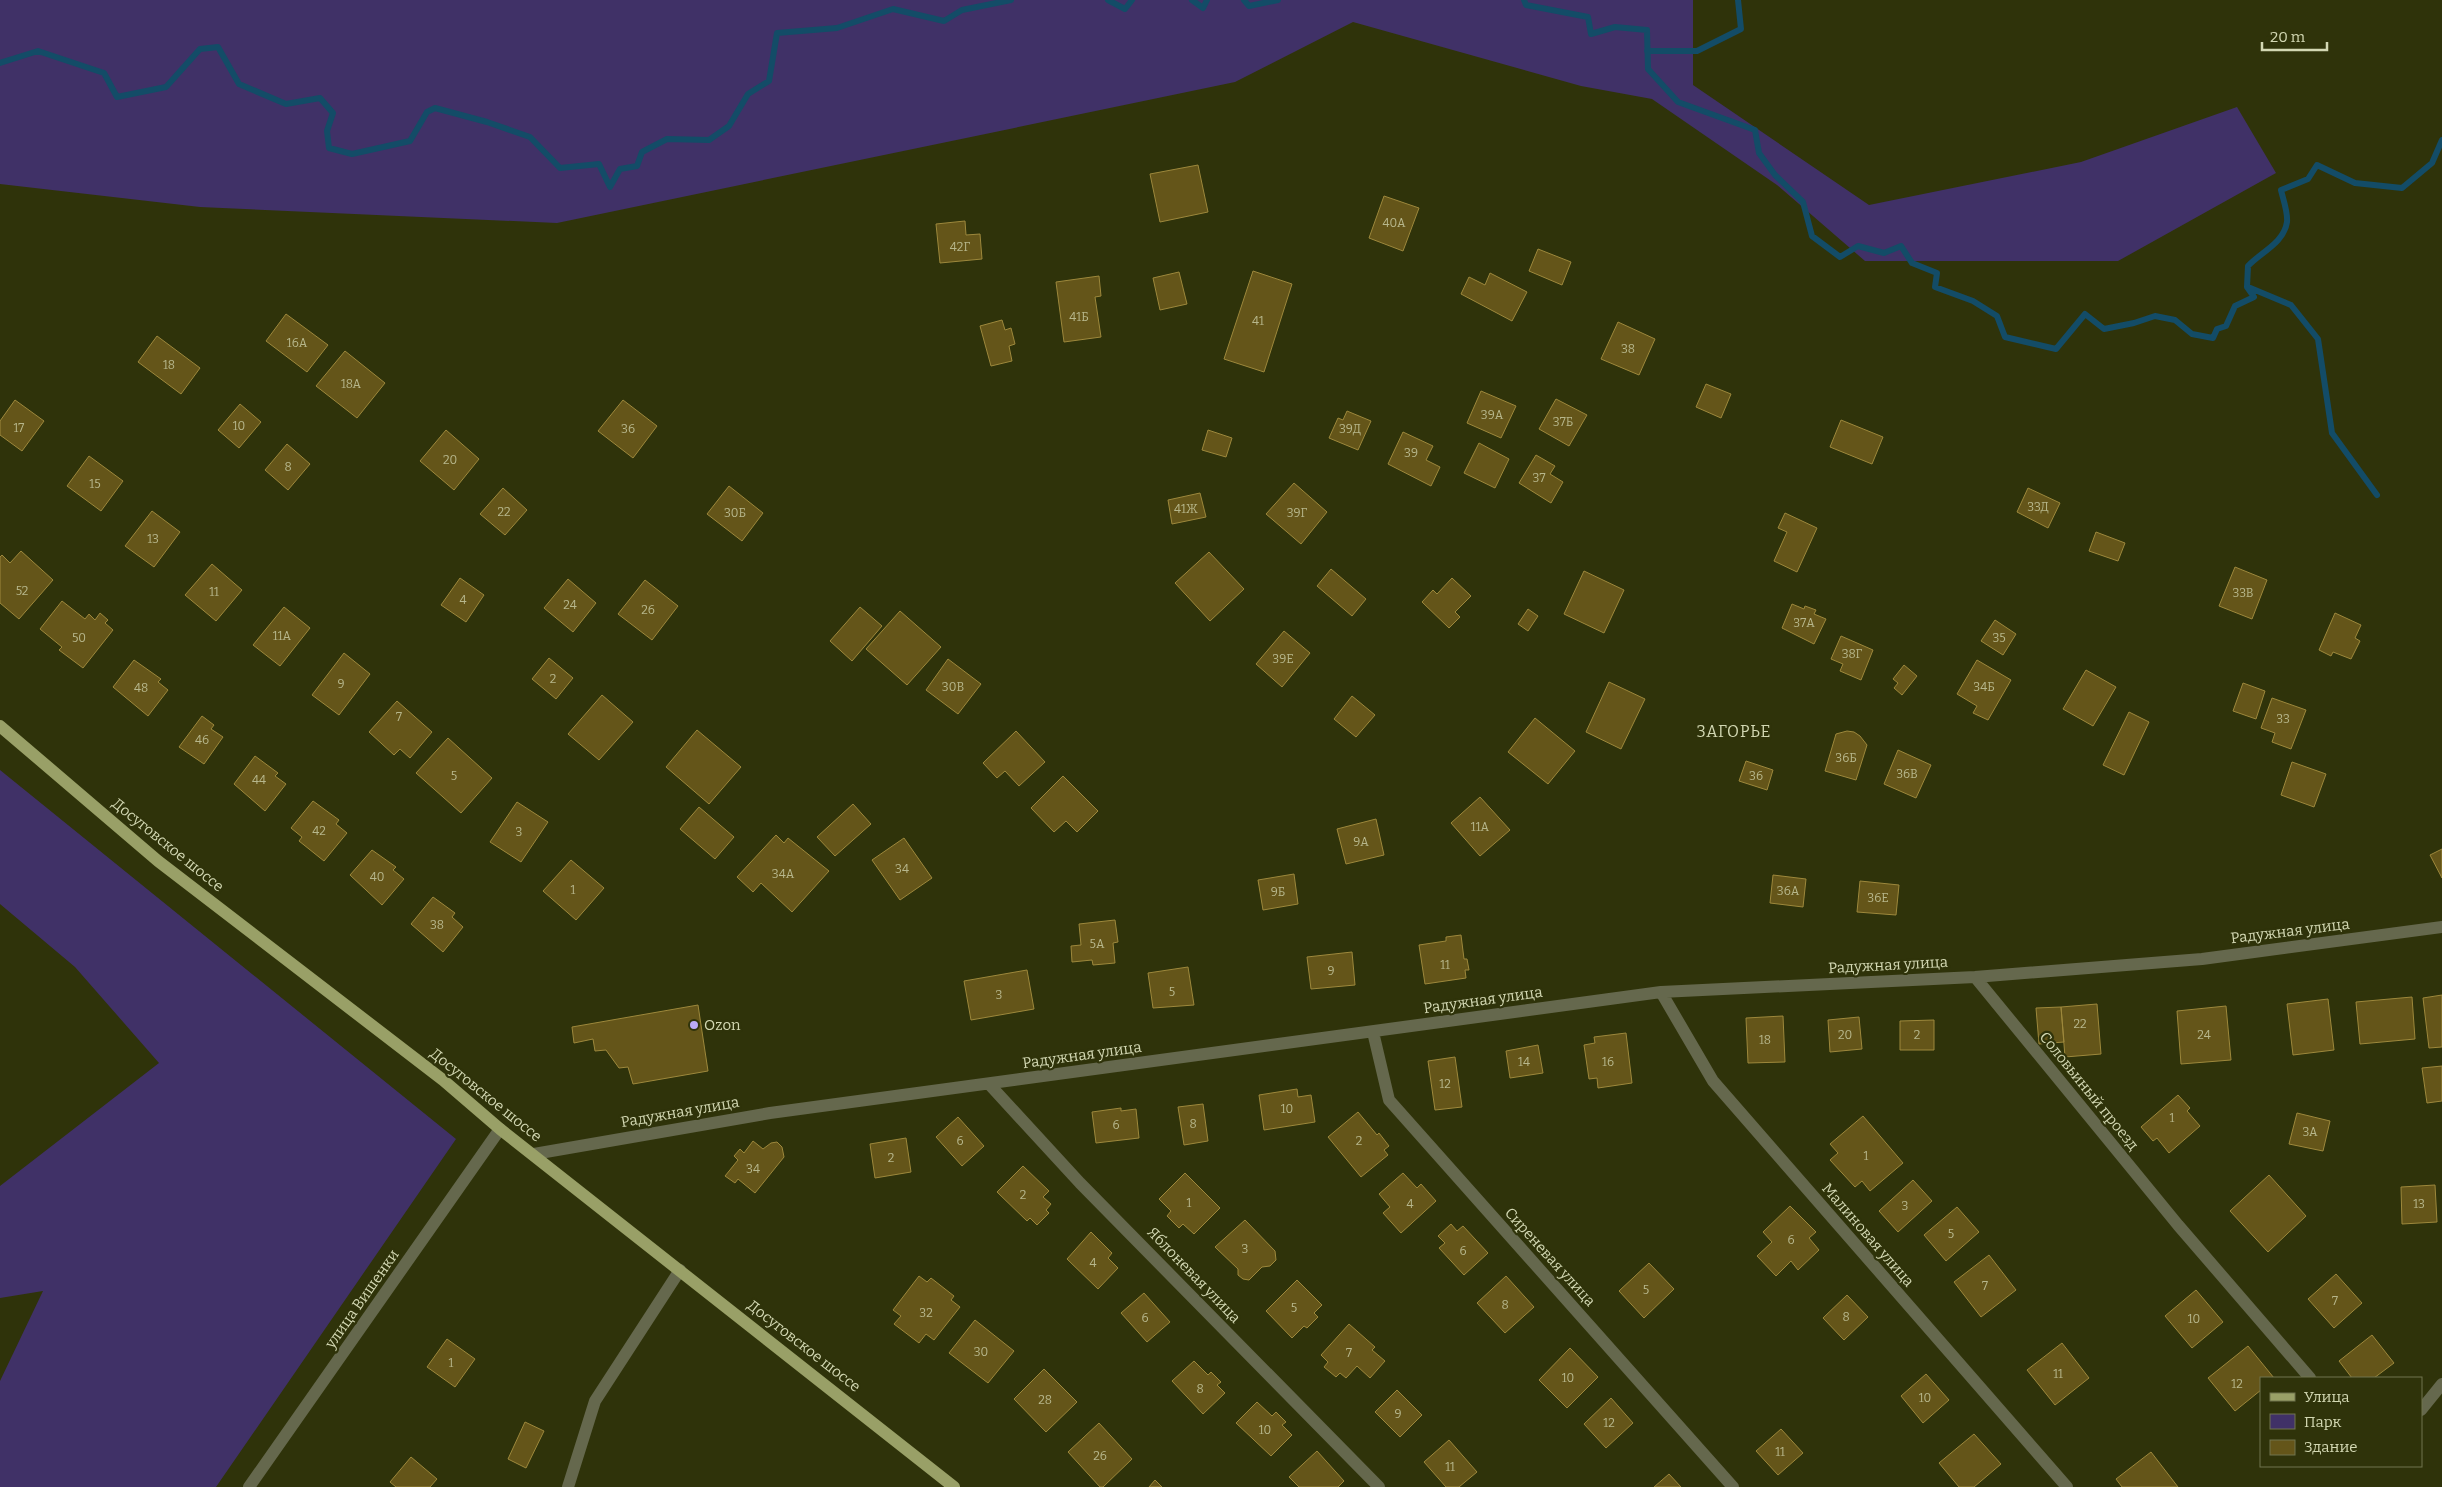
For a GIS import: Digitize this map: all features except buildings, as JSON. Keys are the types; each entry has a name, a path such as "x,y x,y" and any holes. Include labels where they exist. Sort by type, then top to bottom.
{"main road":[{"name":"Досуговское шоссе","path":"0,726 158,861 443,1080 500,1129 954,1487"}],"street":[{"name":"Радужная улица","path":"534,1154 770,1113 1661,992 1975,977 2202,959 2442,928"},
{"name":"Соловьиный проезд","path":"1975,977 2178,1225 2309,1377"},
{"name":"Малиновая улица","path":"1661,992 1713,1082 2067,1487"},
{"name":"Сиреневая улица","path":"1373,1032 1389,1100 1733,1487"},
{"name":"Яблоневая улица","path":"989,1084 1080,1183 1379,1487"},
{"name":"улица Вишенки","path":"249,1487 500,1129"},
{"path":"568,1487 595,1401 680,1270"},
{"path":"2422,1409 2442,1384"}],"green space":[{"path":"0,0 1693,0 1693,85 1869,205 2081,162 2237,107 2276,173 2118,261 1865,261 1777,185 1652,99 1581,86 1353,22 1235,82 557,223 200,207 0,184"},
{"path":"0,770 456,1139 216,1487 0,1487 0,1381 43,1291 0,1298 0,1186 159,1063 75,967 0,904"}],"waterway":[{"path":"0,63 38,51 104,73 117,97 166,87 200,49 218,47 239,84 286,104 320,98 333,113 327,131 329,148 352,154 410,141 427,112 435,108 487,122 530,137 560,168 599,164 610,187 620,169 637,166 642,152 667,139 709,140 729,126 748,94 769,81 777,33 837,28 893,9 944,21 962,10 1011,0"},
{"path":"1108,0 1125,9 1132,0"},
{"path":"1192,0 1203,8 1207,0"},
{"path":"1244,0 1249,6 1278,0"},
{"path":"1524,0 1526,5 1588,17 1591,34 1615,27 1647,30 1648,69 1678,102 1755,130 1759,153 1775,175 1803,202 1812,236 1840,257 1858,246 1884,253 1901,246 1912,263 1937,273 1935,287 1973,301 1997,316 2005,337 2056,349 2085,314 2104,329 2134,323 2155,316 2175,320 2192,334 2213,338 2217,329 2226,326 2235,306 2254,297 2247,287 2248,266 2277,241 2287,222 2281,190 2308,179 2317,165 2355,183 2402,188 2432,163 2442,140"},
{"path":"1647,51 1697,51 1741,29 1738,0"},
{"path":"2248,287 2291,305 2318,339 2332,433 2377,495"}],"place":[{"name":"Ozon","path":"694,1025"}],"district":[{"name":"ЗАГОРЬЕ","path":"1734,731"}]}
